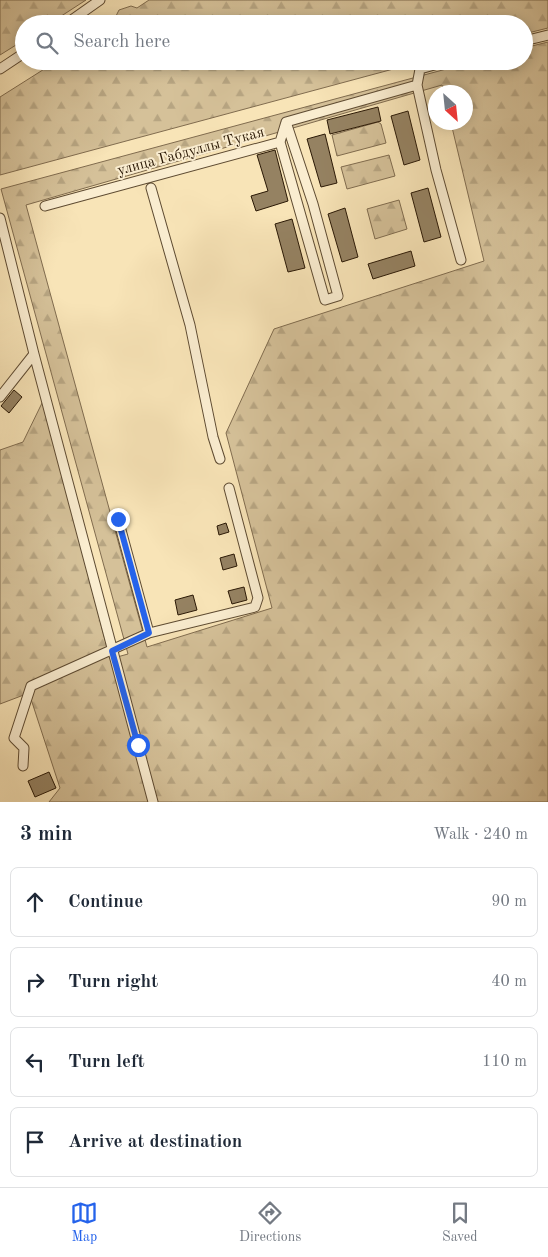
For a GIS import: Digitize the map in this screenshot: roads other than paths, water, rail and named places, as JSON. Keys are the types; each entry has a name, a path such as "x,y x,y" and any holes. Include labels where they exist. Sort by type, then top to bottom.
{"street":[{"path":"79,15 100,0"},
{"path":"533,39 548,35"},
{"path":"0,68 15,59"},
{"path":"420,70 417,85 436,170 461,260"},
{"path":"280,142 325,300 338,296 313,204 286,122 417,85"},
{"name":"улица Габдуллы Тукая","path":"45,206 280,142 286,122"},
{"path":"151,188 190,325 213,436 220,460"},
{"path":"0,218 34,354 153,802"},
{"path":"0,397 34,354"},
{"path":"23,766 24,748 14,738 31,686 149,633 255,608 258,598 229,488"},
{"path":"118,519 149,633"}]}
